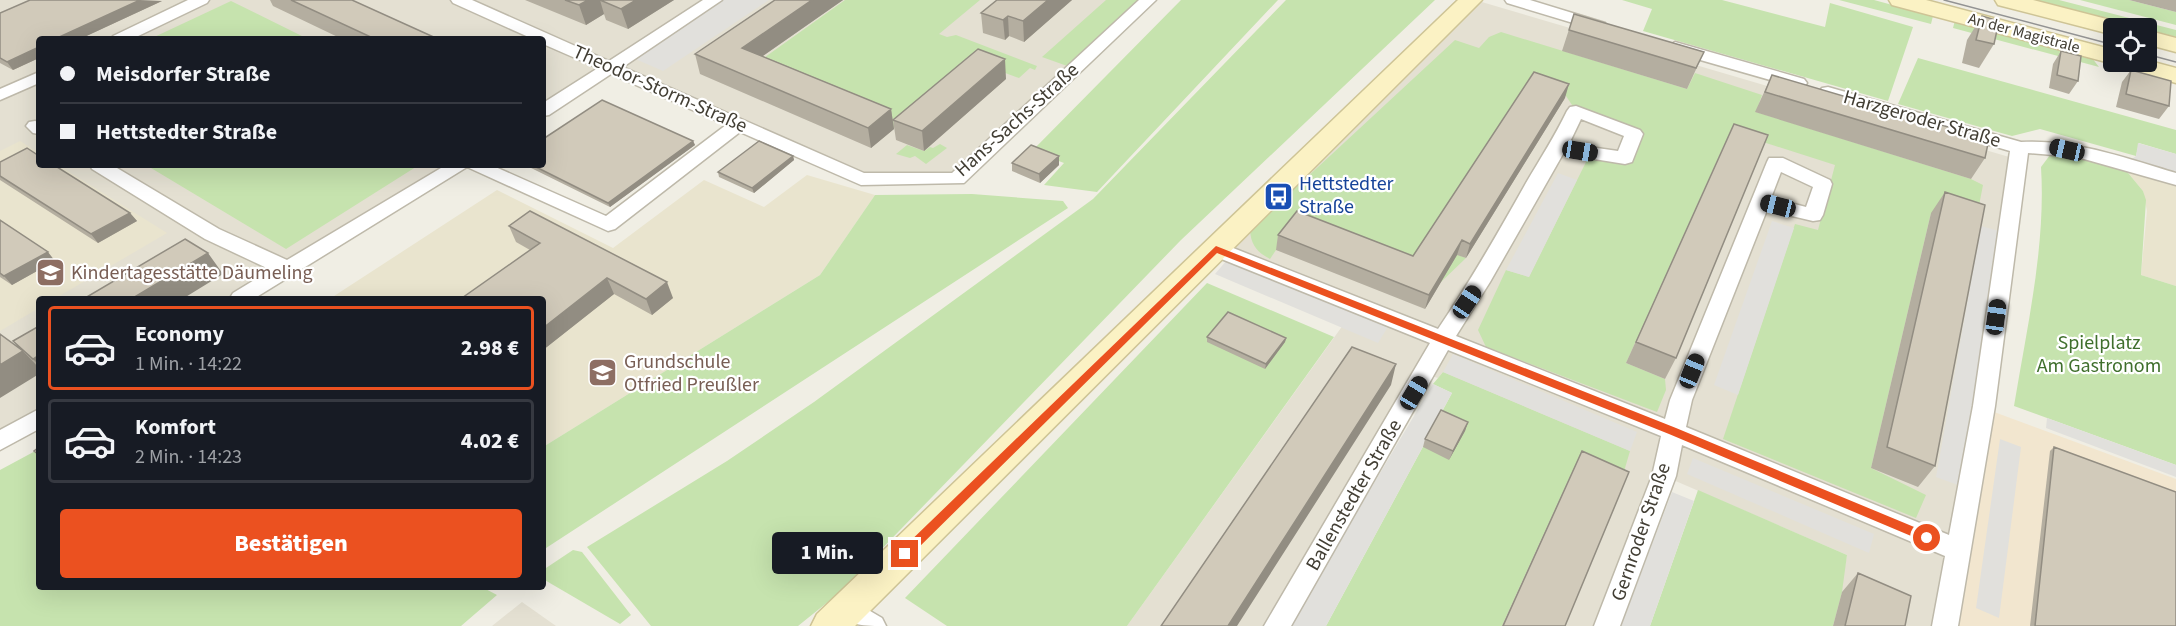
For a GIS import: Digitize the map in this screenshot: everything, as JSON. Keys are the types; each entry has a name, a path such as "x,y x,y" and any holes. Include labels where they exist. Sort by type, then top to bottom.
{"street":[{"path":"125,36 201,0"},
{"name":"Theodor-Storm-Straße","path":"459,0 542,36"},
{"path":"546,109 714,0"},
{"name":"Hans-Sachs-Straße","path":"861,179 957,179 1148,0"},
{"path":"850,621 1216,249 1471,0"},
{"path":"1514,0 1621,32"},
{"name":"An der Magistrale","path":"1900,0 2103,54"},
{"name":"An der Magistrale","path":"2006,0 2103,25"},
{"name":"Theodor-Storm-Straße","path":"546,38 861,179"},
{"path":"2157,40 2176,45"},
{"name":"Harzgeroder Straße","path":"1663,44 2020,148 2049,146 2176,179"},
{"path":"2157,70 2176,76"},
{"path":"0,95 36,78"},
{"path":"482,168 608,224 739,124"},
{"name":"Ballenstedter Straße","path":"1277,626 1442,340 1480,282 1545,166 1558,148"},
{"name":"Harzgeroder Straße","path":"1945,626 1984,406 2020,148"},
{"path":"104,168 212,234 288,269"},
{"path":"243,296 454,168"},
{"name":"Gernroder Straße","path":"1607,626 1664,476 1672,431 1681,400 1760,202"},
{"path":"1216,249 1672,431 1958,550"},
{"path":"0,441 36,420"}],"shaded area":[{"path":"0,0 1148,0 957,179 861,179 611,66 546,109 546,36 36,36 36,168 454,168 243,296 36,296 36,420 0,441"},
{"path":"722,0 769,0 663,71 633,58"},
{"path":"1475,0 2016,159 1945,626 1833,626 1847,555 1664,476 1599,626 1502,626 1572,472 1443,372 1438,378 1425,374 1263,626 1127,626 1356,307 1220,249"},
{"name":"Kindertagesstätte Däumeling","path":"20,141 36,151 36,168 63,168 167,233 59,296 36,296 36,310 0,331 0,151"},
{"path":"2138,143 2176,154 2176,179 2125,164 2136,156"},
{"path":"2124,168 2176,184 2176,286 2141,275 2147,211 2143,191"},
{"path":"1558,173 1577,180 1529,277 1506,270"},
{"name":"Grundschule Otfried Preußler","path":"807,175 875,195 820,275 546,445 546,296 334,296 497,190 613,248 704,180 764,207"},
{"path":"1772,221 1794,228 1738,395 1714,385"},
{"path":"1981,226 2006,233 1966,488 1936,477"},
{"path":"1227,260 1389,325 1378,343 1215,274"},
{"path":"1453,354 1637,432 1630,451 1443,372"},
{"path":"1433,384 1452,393 1326,626 1289,626"},
{"path":"1986,409 2176,479 2176,626 1945,626"},
{"path":"2047,418 2176,465 2176,477 2046,428"},
{"path":"2000,439 2021,447 1999,618 1976,608"},
{"path":"1693,458 1874,534 1869,553 1687,474"},
{"path":"1672,492 1694,501 1650,626 1621,626"},
{"path":"522,602 556,626 492,626"}],"green space":[{"path":"845,0 980,0 939,34 947,37 956,35 1037,66 1035,70 1030,68 1019,78 973,61 895,128 777,80 754,65"},
{"path":"1106,0 1142,0 1070,67 1042,57"},
{"path":"1181,0 1278,0 1097,192 1044,185 1064,163 1032,151"},
{"path":"1286,0 1435,0 1181,240 839,593 798,626 651,626 587,547 727,461 814,402 1093,199"},
{"path":"1622,0 1722,0 1825,27 1830,3 1913,27 1888,101 1643,31 1652,9"},
{"path":"1839,0 1874,0 1933,16 1931,24"},
{"path":"2034,0 2059,0 2129,18 2103,18"},
{"path":"2080,0 2129,0 2176,12 2176,25 2157,20 2157,18"},
{"path":"231,1 302,36 156,36"},
{"path":"1955,20 2092,58 2099,67 1953,28"},
{"path":"2157,25 2176,30 2176,37 2157,32"},
{"path":"1501,32 1687,89 1695,73 1762,95 1756,112 1971,179 1983,185 1975,226 1931,213 1871,468 1926,495 1916,518 1723,439 1795,224 1818,230 1835,165 1763,142 1724,145 1626,363 1665,379 1666,390 1657,412 1486,347 1478,330 1506,270 1529,277 1588,158 1624,158 1631,132 1576,111 1566,96 1530,86 1427,243 1466,258 1441,282 1276,250 1270,259 1258,251 1253,244 1250,230 1455,40 1479,48 1489,37"},
{"path":"1918,58 2176,130 2176,154 2139,143 2136,156 2040,129 2012,136 1898,104"},
{"path":"940,144 947,148 926,164 915,156 910,158 896,154 907,145 924,151"},
{"name":"Spielplatz Am Gastronom","path":"2053,151 2124,168 2143,191 2146,200 2141,275 2176,286 2176,465 2014,406 2038,257 2042,197 2041,167"},
{"path":"151,168 414,168 286,249"},
{"path":"972,194 1063,201 1068,208 546,548 546,445 820,275 875,195"},
{"path":"1207,283 1334,337 1127,626 947,626 905,598"},
{"path":"1443,372 1630,451 1618,492 1572,472 1502,626 1326,626 1452,393 1433,384"},
{"path":"36,451 36,590 488,590 497,595 461,626 0,626 0,470"},
{"path":"1698,490 1847,555 1842,592 1833,626 1650,626"},
{"path":"573,550 582,552 631,615 620,624 546,581 546,568"}],"building":[{"path":"30,0 140,0 62,36 36,36 36,48 7,62 0,58 0,13"},
{"path":"291,0 352,0 431,36 369,36"},
{"path":"565,0 588,0 579,5"},
{"path":"600,0 636,0 621,9"},
{"path":"775,0 812,0 742,48 891,109 868,128 695,54"},
{"path":"997,0 1048,0 1023,21 1008,16 1003,20 981,13"},
{"path":"1574,14 1704,52 1696,68 1569,30"},
{"path":"1982,16 1999,21 1994,44 1976,40"},
{"path":"978,49 1005,59 922,131 893,120"},
{"path":"2061,51 2081,56 2078,81 2057,75"},
{"path":"1534,72 1569,84 1470,244 1462,240 1429,295 1278,235 1297,211 1413,256"},
{"path":"2131,72 2171,81 2169,106 2126,94"},
{"path":"1772,75 1989,139 1985,158 1765,92"},
{"path":"602,100 693,141 608,203 538,168 546,168 546,137"},
{"path":"1734,124 1768,135 1676,358 1636,342"},
{"path":"759,141 793,156 752,188 718,172"},
{"path":"1031,145 1059,156 1039,174 1012,163"},
{"path":"27,148 36,154 36,168 59,168 130,213 91,234 0,176 0,162"},
{"path":"1945,192 1985,205 1935,466 1887,447"},
{"path":"530,211 667,282 646,299 607,278 546,326 546,296 465,296 540,243 509,226"},
{"path":"0,220 48,252 4,276 0,273"},
{"path":"185,239 208,253 136,296 88,296"},
{"path":"1228,312 1286,338 1266,364 1207,337"},
{"path":"36,328 36,357 33,359 13,341"},
{"path":"0,334 23,351 0,365"},
{"path":"1352,347 1396,364 1228,626 1161,626"},
{"path":"1441,410 1468,422 1453,451 1425,439"},
{"path":"2054,447 2176,492 2176,626 2035,626"},
{"path":"1582,451 1629,472 1565,626 1503,626"},
{"path":"1858,573 1911,596 1905,626 1845,626"}],"tram line":[{"path":"1944,0 2103,42"},
{"path":"2157,57 2176,62"}],"place":[{"name":"Hettstedter Straße","path":"1278,196"},
{"name":"Kindertagesstätte Däumeling","path":"50,273"},
{"name":"Grundschule Otfried Preußler","path":"603,373"}],"route":[{"path":"905,554 1216,249 1672,431 1927,538"}]}
